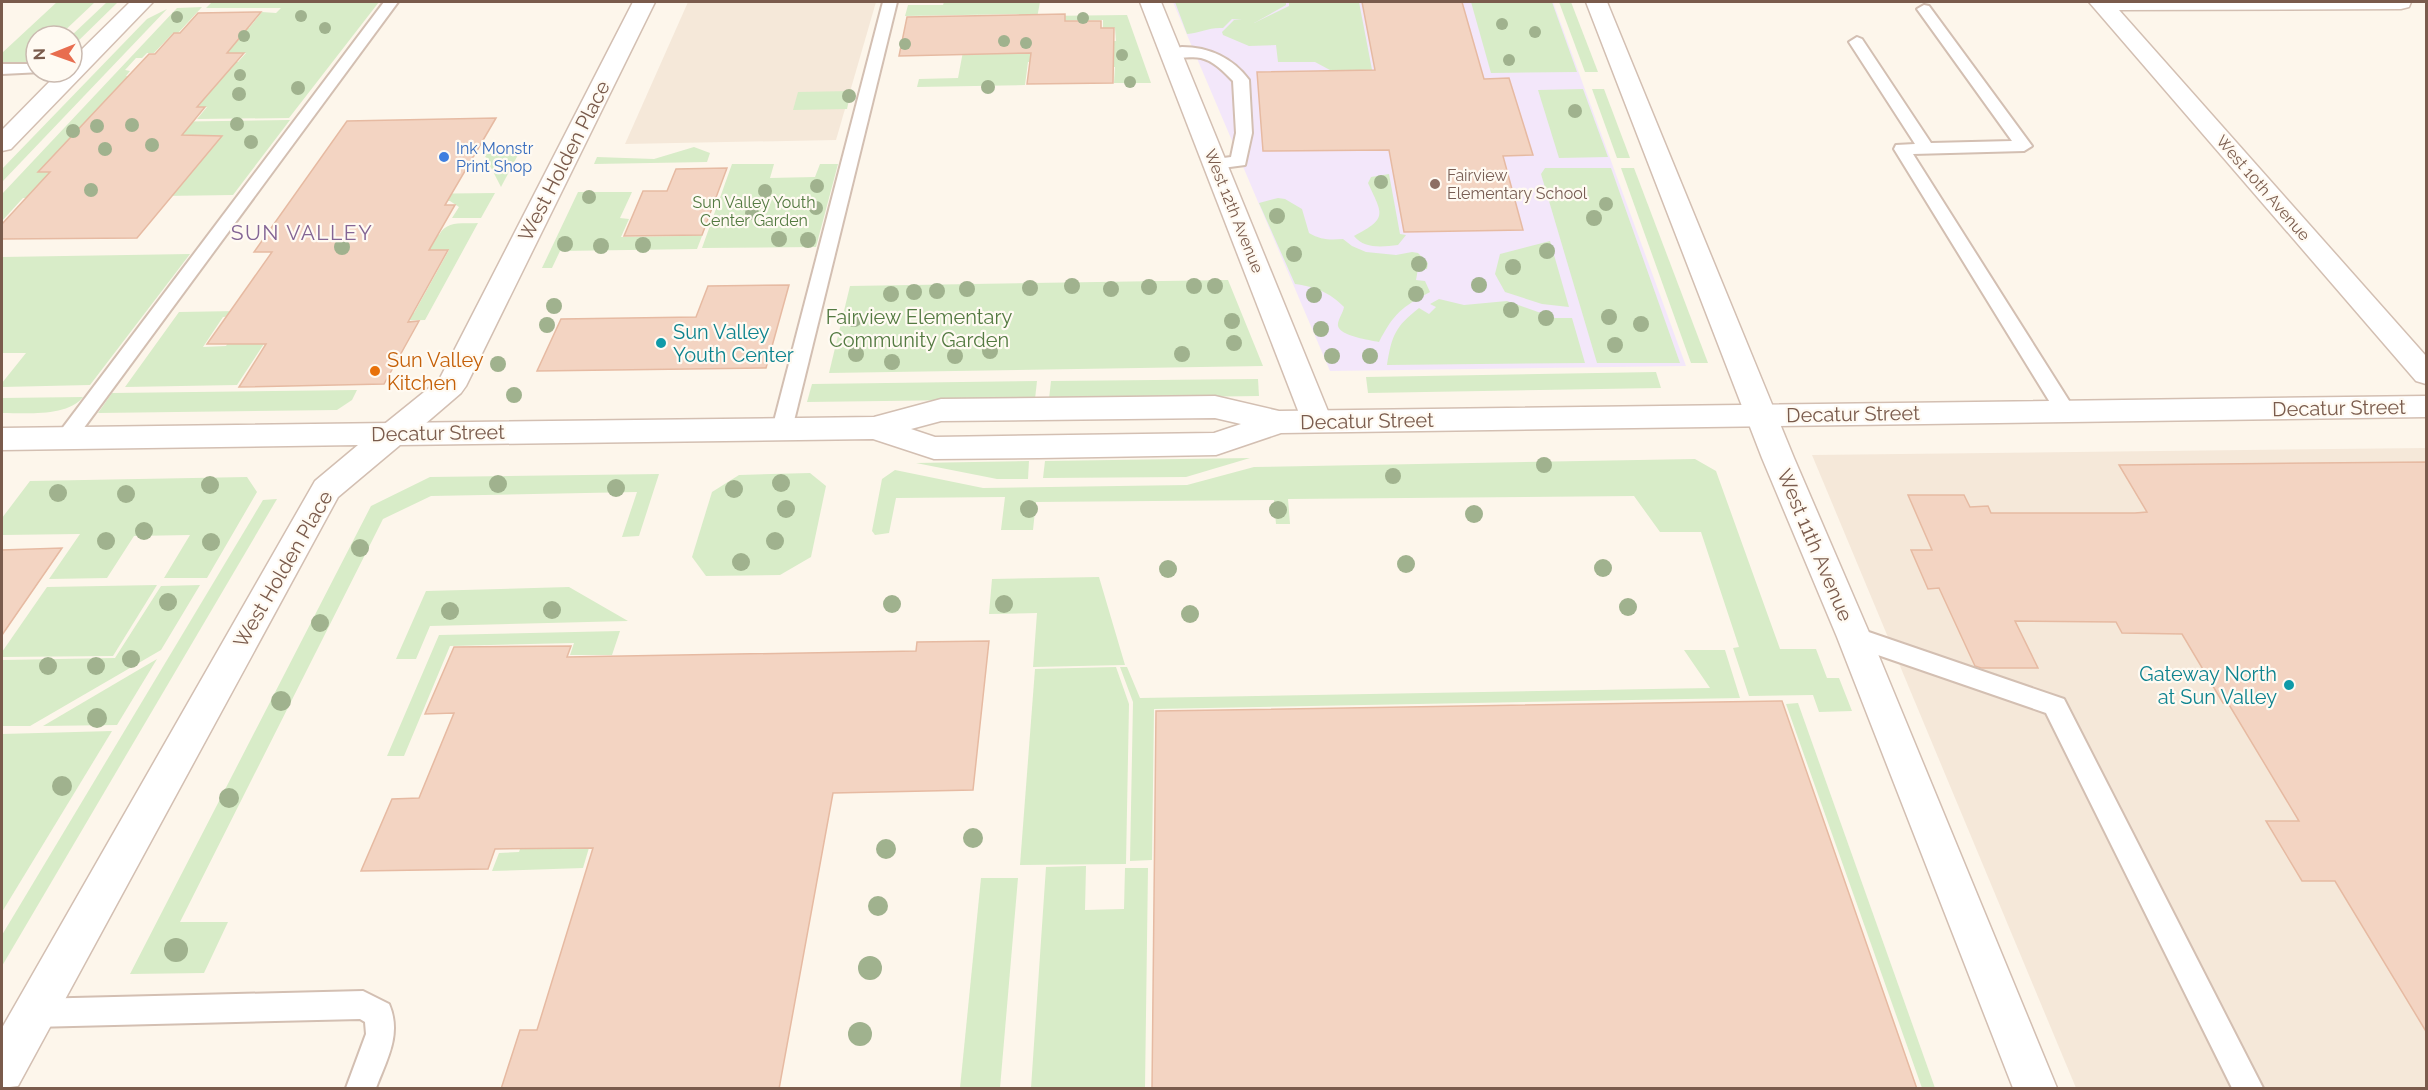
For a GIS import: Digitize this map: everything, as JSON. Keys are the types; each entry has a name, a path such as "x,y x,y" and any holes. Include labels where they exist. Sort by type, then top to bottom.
{"street":[{"path":"84,59 142,2"},
{"name":"West Holden Place","path":"2,1070 326,489 451,386 644,2"},
{"name":"West 12th Avenue","path":"1150,2 1317,422"},
{"name":"West 11th Avenue","path":"1596,2 1778,458 1854,637 2035,1089"},
{"path":"2102,3 2401,2"},
{"name":"West 10th Avenue","path":"2102,3 2427,374"},
{"path":"2,144 60,84"},
{"name":"Decatur Street","path":"2,439 874,428 933,448 1216,444 1279,422 2427,407"}],"lane":[{"path":"65,439 391,2"},
{"path":"782,429 890,2"},
{"path":"1924,9 2024,146 1902,149 2066,412"},
{"path":"1857,42 1926,148"},
{"path":"1170,53 1192,51 1208,54 1222,60 1241,80 1244,133 1239,161 1215,164"},
{"path":"2,69 24,69"},
{"path":"1854,637 2055,706 2248,1089"},
{"path":"33,1013 363,1005 379,1014 381,1034 361,1089"}],"shaded area":[{"path":"688,2 876,2 836,140 625,144"},
{"name":"Fairview Elementary School","path":"1173,2 1553,2 1686,366 1330,371"},
{"path":"2426,448 2426,1088 2076,1088 1812,455"}],"green space":[{"path":"57,2 95,2 72,24 33,24"},
{"path":"107,2 118,2 84,35 84,24"},
{"path":"212,2 379,2 289,118 197,119 207,107 198,107 200,104 234,62 238,62 246,53 217,53 184,29 249,28 262,12 276,13 281,8 206,8"},
{"path":"944,2 1040,2 1037,18 1019,18 1019,14 905,16 908,5 943,5"},
{"path":"1175,2 1286,2 1286,5 1254,23 1289,6 1289,2 1359,2 1374,80 1332,81 1330,70 1315,62 1278,62 1276,45 1249,46 1223,35 1222,32 1234,20 1242,20 1232,19 1223,28 1187,34"},
{"path":"1471,2 1552,2 1577,72 1491,73"},
{"path":"1559,2 1571,2 1598,72 1585,72"},
{"path":"202,7 178,33 173,33 154,53 147,53 142,58 136,58 125,70 130,71 126,76 139,76 88,123 290,120 233,195 23,198 2,221 2,194 177,8"},
{"path":"167,9 2,182 2,169 147,19"},
{"path":"1127,15 1151,83 1114,83 1115,67 1100,67 1040,43 1116,41 1115,28 1103,28 1103,20 1042,21 1042,16"},
{"path":"24,33 24,65 2,66 2,53"},
{"path":"1038,40 1036,62 1028,62 1025,85 917,87 919,79 958,78 965,41"},
{"path":"1583,89 1608,157 1559,158 1538,90"},
{"path":"1592,89 1604,89 1630,158 1617,158"},
{"path":"851,91 847,109 793,110 798,92"},
{"path":"694,147 710,153 707,162 594,164 597,157 654,159"},
{"path":"520,151 501,187 483,152"},
{"name":"Sun Valley Youth Center Garden","path":"732,164 774,164 770,178 815,177 820,164 838,164 816,247 702,248"},
{"path":"1545,168 1611,168 1680,363 1597,363 1541,174"},
{"path":"1621,168 1634,168 1708,363 1691,363"},
{"path":"1389,174 1400,234 1406,235 1398,245 1368,245 1354,236 1378,219 1379,209 1368,183 1371,177"},
{"path":"578,192 632,192 620,218 629,219 621,237 682,236 689,219 709,218 697,249 560,251 552,268 542,268"},
{"path":"495,193 481,218 452,218 459,207 450,201 368,203 320,195"},
{"path":"1278,198 1285,199 1302,209 1309,233 1318,237 1343,239 1366,252 1396,255 1418,253 1428,263 1427,269 1418,269 1416,280 1425,281 1430,292 1400,312 1389,324 1379,342 1344,332 1338,324 1344,307 1322,291 1295,284 1259,203"},
{"path":"478,223 425,320 327,322 332,314 414,313 449,250 370,250 426,235 439,235 450,225"},
{"path":"1550,241 1569,307 1542,304 1505,292 1495,274 1500,254"},
{"path":"190,254 90,385 2,387 2,383 26,353 2,353 2,257"},
{"name":"Fairview Elementary Community Garden","path":"1228,280 1263,366 829,373 850,286"},
{"path":"1439,299 1464,305 1507,301 1555,318 1572,318 1585,363 1387,365 1393,339 1400,326 1419,308 1429,314 1436,307 1430,304"},
{"path":"237,311 234,316 223,317 203,347 226,346 240,325 277,324 237,385 125,387 179,312"},
{"path":"1656,372 1661,388 1368,393 1366,377"},
{"path":"1258,379 1259,396 1049,399 1051,381"},
{"path":"1037,381 1035,399 807,402 812,384"},
{"path":"357,390 352,400 337,410 98,413 112,393"},
{"path":"83,397 67,408 57,411 2,413 2,398"},
{"path":"1250,458 1186,477 1043,478 1045,461"},
{"path":"1695,459 1716,471 1780,649 1816,649 1827,678 1839,678 1852,711 1819,712 1813,695 1749,696 1733,648 1739,647 1701,532 1660,532 1634,496 1288,499 1290,524 1276,524 1274,500 1036,502 1033,530 1001,530 1005,497 896,498 889,533 875,535 872,531 882,479 895,470 983,488 1187,485 1254,467"},
{"path":"1029,461 1028,479 997,479 916,463"},
{"path":"810,473 826,486 811,557 780,575 706,576 692,557 712,492 739,475"},
{"path":"659,474 639,536 622,537 637,492 431,496 383,519 180,922 228,922 204,973 130,974 371,506 430,477"},
{"path":"247,477 257,492 207,578 164,578 190,535 134,536 107,578 49,579 80,534 2,535 2,518 30,481"},
{"path":"277,499 2,966 2,935 263,500"},
{"path":"1099,577 1125,665 1033,667 1037,613 989,614 992,579"},
{"path":"157,585 113,656 2,657 2,652 47,587"},
{"path":"200,585 161,650 30,726 2,726 2,660 115,658 161,586"},
{"path":"569,587 628,621 430,626 416,659 396,659 426,591"},
{"path":"620,631 612,655 570,655 574,643 450,646 404,756 387,756 439,635"},
{"path":"1684,650 1725,650 1740,698 1154,709 1152,860 1130,861 1133,702 1120,667 1127,667 1140,698 1710,688"},
{"path":"157,659 117,725 43,726"},
{"path":"1116,667 1129,704 1126,864 1020,865 1035,669"},
{"path":"1798,703 1935,1088 1922,1088 1786,704"},
{"path":"112,731 2,912 2,734"},
{"path":"537,798 600,811 583,868 492,871 499,853 519,852"},
{"path":"1086,866 1085,910 1124,909 1125,868 1148,868 1145,1088 1031,1088 1046,867"},
{"path":"981,878 1018,878 1000,1088 960,1088"}],"building":[{"path":"1362,2 1462,2 1484,79 1509,78 1533,155 1503,156 1523,230 1404,232 1389,150 1263,151 1257,72 1375,70"},
{"path":"261,12 227,53 244,53 197,107 205,107 182,135 222,136 137,238 2,239 2,224 50,172 38,172 149,54 155,54 174,33 180,33 198,13"},
{"path":"1065,14 1065,21 1101,21 1101,28 1114,28 1113,83 1027,84 1031,53 899,56 907,17"},
{"path":"496,118 445,205 455,205 429,250 448,250 408,322 419,321 384,384 239,387 266,344 207,344 272,252 254,252 347,121"},
{"path":"727,168 702,235 624,236 643,191 667,191 676,169"},
{"name":"Sun Valley Youth Center","path":"789,285 766,368 537,371 561,319 696,317 708,286"},
{"name":"Gateway North at Sun Valley","path":"2427,462 2427,1033 2335,881 2302,881 2266,821 2299,821 2228,703 2223,703 2182,634 2122,633 2116,622 2015,621 2038,668 1981,668 1975,666 1939,588 1928,589 1911,550 1932,550 1908,495 1964,495 1970,507 1988,506 1991,513 2135,513 2147,512 2119,465"},
{"path":"62,548 2,635 2,550"},
{"path":"989,641 973,790 833,793 779,1089 501,1089 520,1030 537,1030 593,848 495,849 488,869 361,871 392,799 419,798 454,713 425,714 454,647 571,646 567,657 916,651 917,642"},
{"path":"1782,701 1917,1089 1152,1089 1156,711"}],"place":[{"name":"Ink Monstr Print Shop","path":"444,157"},
{"name":"Fairview Elementary School","path":"1435,184"},
{"name":"Sun Valley Youth Center","path":"661,343"},
{"name":"Sun Valley Kitchen","path":"375,371"},
{"name":"Gateway North at Sun Valley","path":"2289,685"}],"district":[{"name":"SUN VALLEY","path":"302,232"}]}
